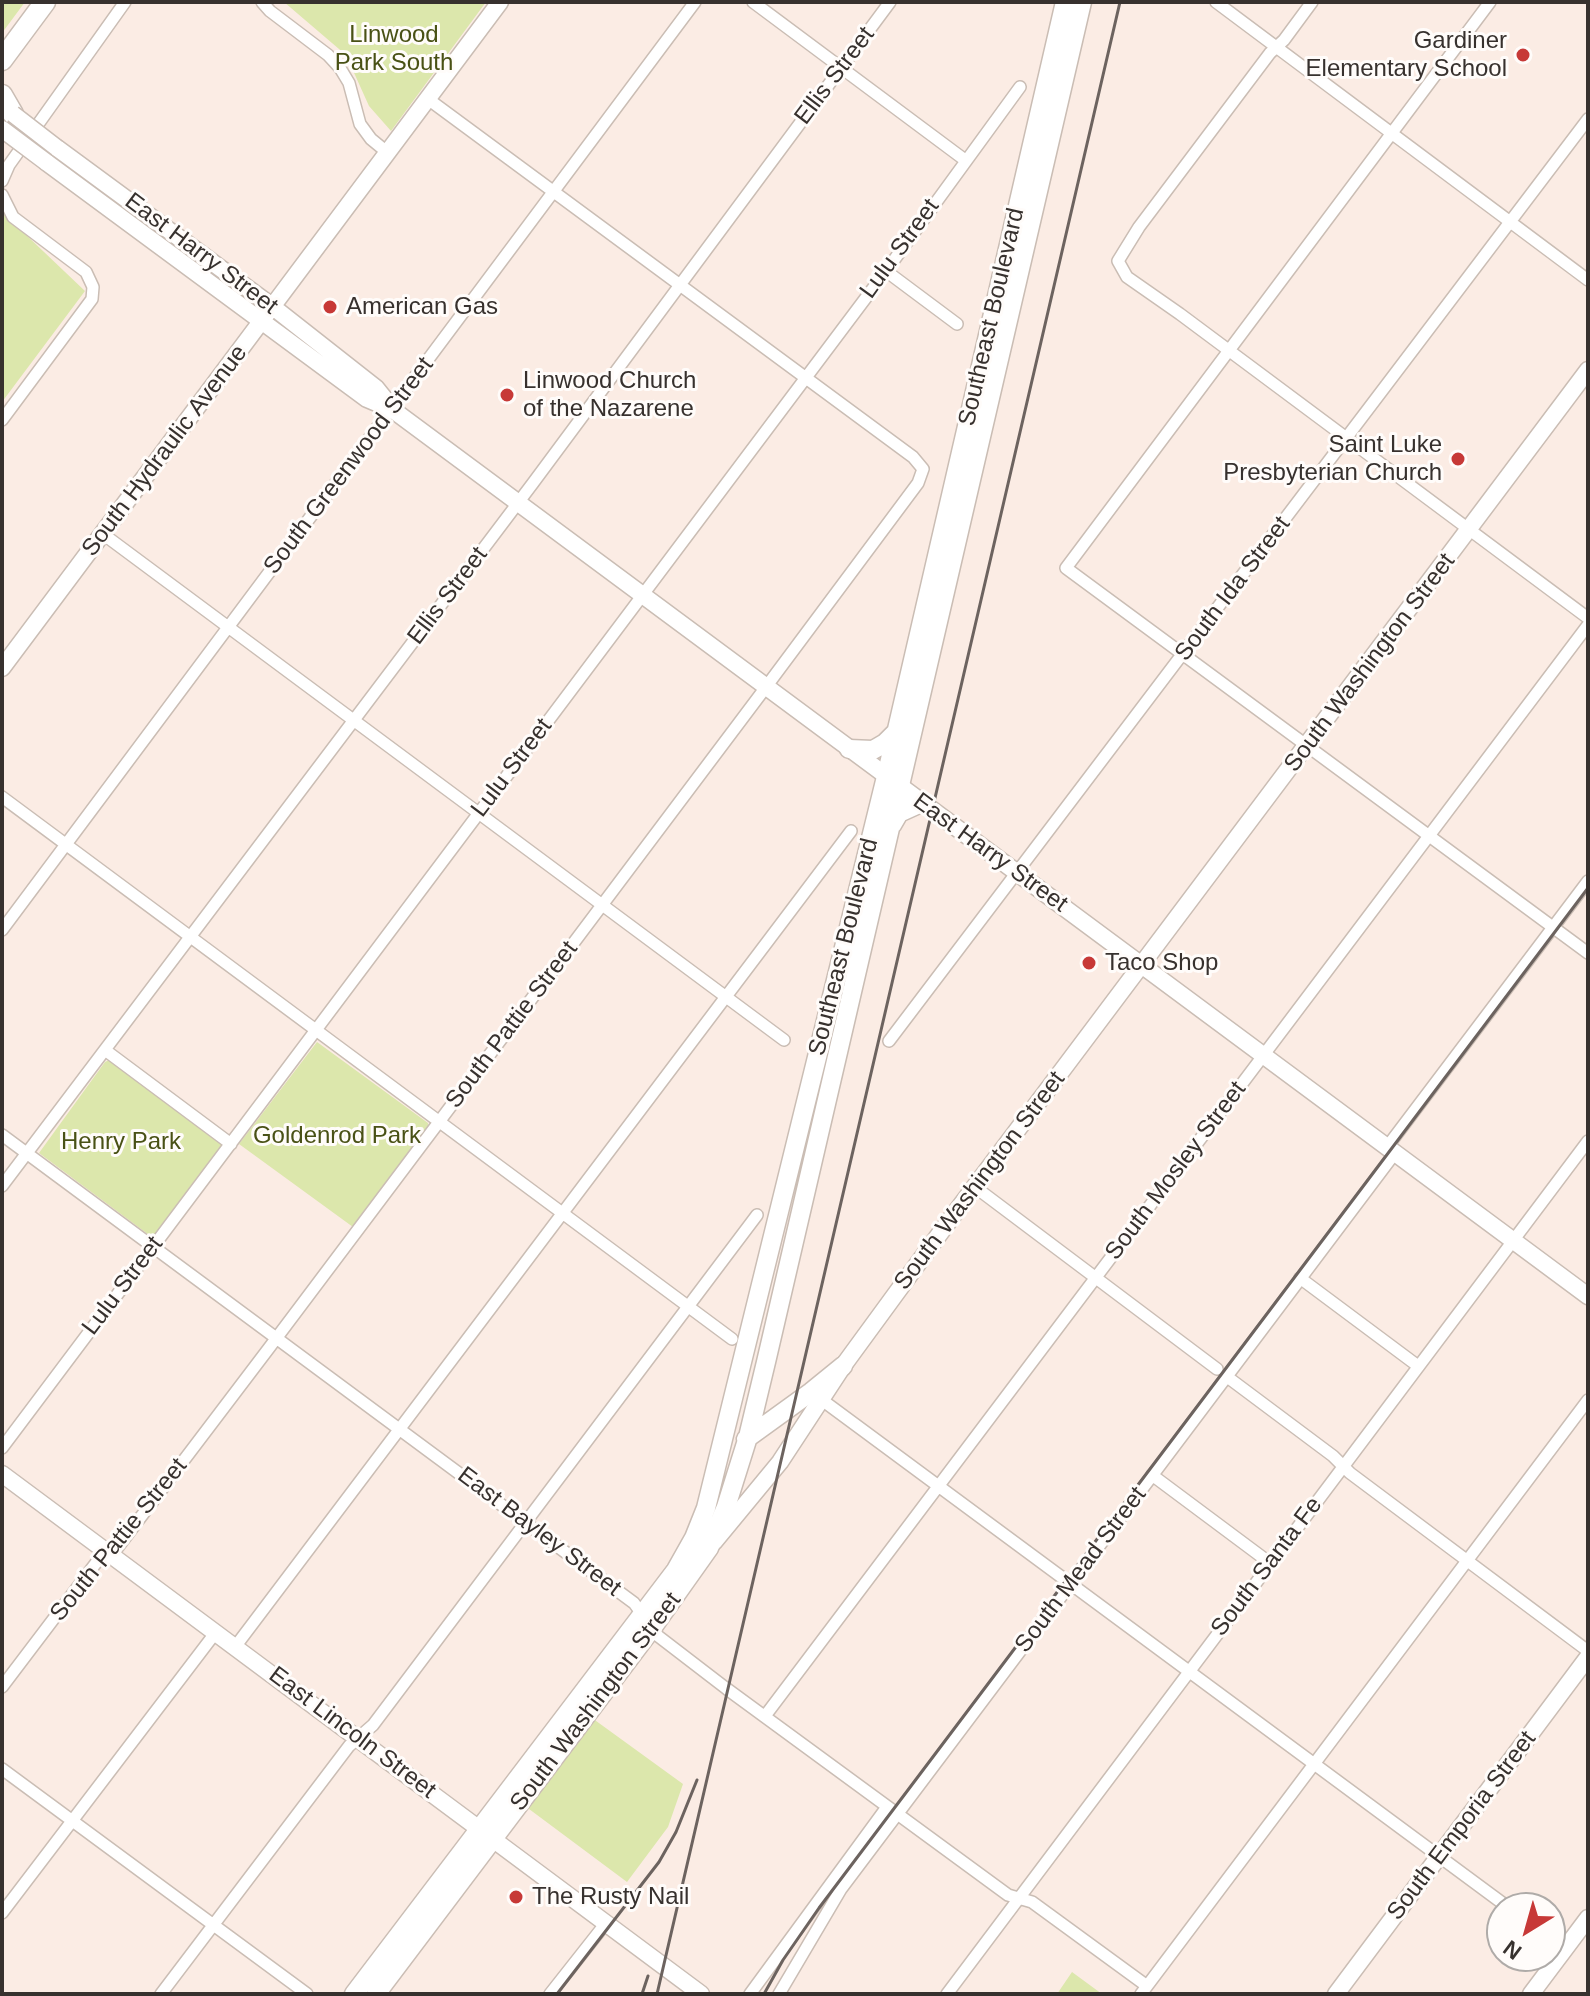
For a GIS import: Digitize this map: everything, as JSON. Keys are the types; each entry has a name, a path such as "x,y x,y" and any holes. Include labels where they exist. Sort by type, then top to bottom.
{"highway":[{"path":"3,52 33,2"},
{"path":"3,52 45,2"},
{"path":"2,95 6,117"}],"main road":[{"name":"Southeast Boulevard","path":"709,1548 726,1507 748,1437 889,831 897,731 1065,2"},
{"name":"Southeast Boulevard","path":"648,1620 694,1538 706,1508 892,782 1082,2"},
{"path":"849,749 873,750 897,731"},
{"path":"889,831 899,813 921,803"},
{"path":"715,1471 725,1456 748,1437 816,1396 843,1366"},
{"name":"South Washington Street","path":"376,1994 487,1834 648,1620 709,1548"},
{"name":"South Washington Street","path":"354,1994 487,1834"}],"street":[{"path":"2,181 9,165 125,2"},
{"path":"262,2 340,68 349,83 360,124 371,139 388,153"},
{"name":"South Hydraulic Avenue","path":"2,668 500,2"},
{"name":"South Greenwood Street","path":"2,930 695,2"},
{"path":"753,2 965,160"},
{"name":"Ellis Street","path":"2,1186 518,503 890,2"},
{"path":"1216,2 1588,280"},
{"path":"1312,2 1139,227 1118,261 1127,277 1588,618"},
{"path":"1490,2 1066,568 1588,953"},
{"name":"Lulu Street","path":"2,1448 886,271 1020,87"},
{"path":"428,99 804,377"},
{"name":"East Harry Street","path":"6,117 57,148 273,307 376,388 393,410"},
{"name":"East Harry Street","path":"6,117 46,162 367,399 393,410 1588,1296"},
{"name":"South Ida Street","path":"889,1041 1588,119"},
{"path":"2,195 13,217 86,272 93,287 92,299 2,420"},
{"path":"886,271 957,324"},
{"name":"South Washington Street","path":"843,1366 1588,370"},
{"name":"South Pattie Street","path":"2,1687 99,1559 118,1547 918,483 923,469 913,457 804,377"},
{"path":"103,534 784,1040"},
{"name":"South Mosley Street","path":"765,1716 1588,625"},
{"path":"2,797 732,1339"},
{"path":"235,1647 851,831"},
{"name":"South Mead Street","path":"750,1994 1152,1475 1221,1372 1300,1278 1588,881"},
{"path":"105,1050 231,1144"},
{"name":"East Bayley Street","path":"2,1135 634,1603 658,1636 1008,1895 1032,1902 1144,1990"},
{"name":"South Santa Fe","path":"947,1994 1588,1141"},
{"path":"975,1187 1588,1651"},
{"path":"161,1994 349,1746 373,1725 757,1215"},
{"path":"1300,1278 1418,1366"},
{"path":"816,1396 1487,1892"},
{"name":"South Washington Street","path":"709,1548 780,1462 816,1396"},
{"path":"1144,1990 1588,1400"},
{"name":"East Lincoln Street","path":"2,1474 701,1994"},
{"path":"1152,1475 1270,1563"},
{"path":"2,1913 216,1632"},
{"name":"South Emporia Street","path":"1336,1994 1588,1657"},
{"path":"2,1769 307,1994"},
{"name":"South Mead Street","path":"779,1994 829,1907 892,1810"},
{"path":"1566,1946 1588,1918"},
{"path":"550,1994 606,1923"},
{"path":"1531,1994 1547,1972"}],"green space":[{"path":"2,2 25,2 2,33"},
{"name":"Linwood Park South","path":"284,2 486,2 391,131 369,106 346,55"},
{"path":"2,212 85,291 2,402"},
{"name":"Goldenrod Park","path":"317,1042 428,1123 353,1227 239,1144"},
{"name":"Henry Park","path":"109,1060 222,1145 153,1238 39,1153"},
{"path":"592,1718 683,1784 668,1827 627,1882 525,1806"},
{"path":"1072,1972 1102,1994 1057,1994"}],"railway":[{"path":"657,1994 1120,2"},
{"path":"764,1994 819,1908 1588,888"},
{"path":"557,1994 659,1862 676,1832 697,1780"},
{"path":"642,1994 648,1976"}],"place":[{"name":"Gardiner Elementary School","path":"1523,55"},
{"name":"American Gas","path":"330,307"},
{"name":"Linwood Church of the Nazarene","path":"507,395"},
{"name":"Saint Luke Presbyterian Church","path":"1458,459"},
{"name":"Taco Shop","path":"1089,963"},
{"name":"The Rusty Nail","path":"516,1897"}]}
